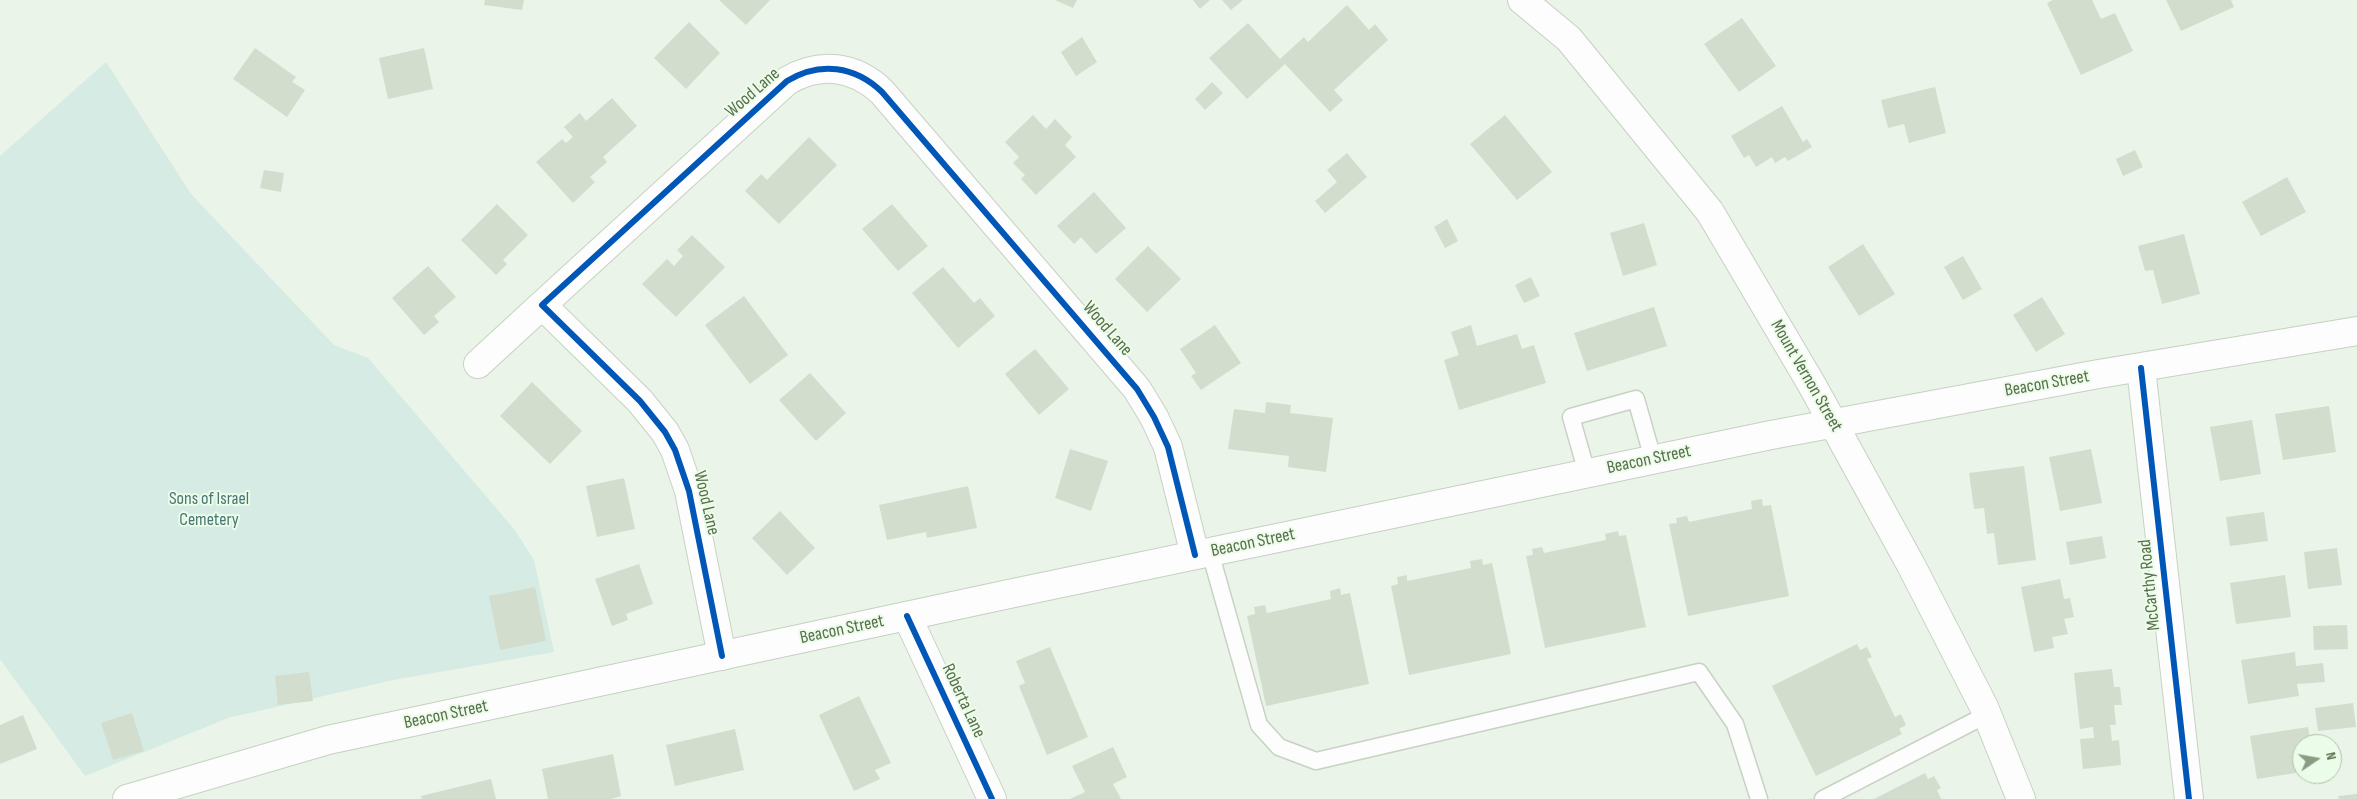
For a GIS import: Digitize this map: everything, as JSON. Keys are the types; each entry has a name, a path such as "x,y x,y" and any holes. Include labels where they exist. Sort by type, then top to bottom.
{"main road":[{"name":"Mount Vernon Street","path":"1522,0 1569,39 1710,212 1833,423 1947,633 1986,715 2021,799"},
{"name":"Wood Lane","path":"478,364 787,81 811,70 824,68 850,71 862,76 882,92 1137,388 1154,416 1168,447 1203,553"},
{"name":"Wood Lane","path":"542,305 640,401 660,424 676,450 690,491 722,656"},
{"name":"Beacon Street","path":"127,799 328,740 1203,553 1833,423 2093,375 2357,331"},
{"name":"McCarthy Road","path":"2141,368 2189,799"},
{"name":"Roberta Lane","path":"908,616 992,799"}],"lane":[{"path":"1587,473 1571,417 1636,400 1653,459"},
{"path":"1203,553 1259,726 1279,747 1316,762 1698,672 1735,724 1759,799"},
{"path":"1823,799 1986,715"}],"green space":[{"name":"Sons of Israel Cemetery","path":"106,62 191,194 334,345 368,358 514,529 534,560 554,652 393,680 228,718 85,776 0,659 0,156"}],"building":[{"path":"485,0 524,0 522,10 484,5"},
{"path":"719,0 770,0 746,25"},
{"path":"1055,0 1077,0 1073,8"},
{"path":"1193,0 1210,0 1200,9"},
{"path":"1222,0 1243,0 1231,10"},
{"path":"2053,0 2092,0 2101,19 2115,13 2133,51 2081,75 2047,3"},
{"path":"2166,0 2231,0 2234,7 2181,31"},
{"path":"1347,5 1369,30 1375,24 1388,40 1334,90 1343,100 1330,112 1285,64 1247,99 1209,58 1248,23 1280,59 1304,37 1308,42"},
{"path":"1742,18 1776,66 1739,92 1704,44"},
{"path":"689,22 720,53 686,89 654,58"},
{"path":"1082,37 1097,62 1076,76 1061,52"},
{"path":"255,48 296,77 292,82 305,90 287,117 233,79"},
{"path":"424,48 433,89 388,99 379,58"},
{"path":"1212,82 1223,93 1205,110 1195,99"},
{"path":"1935,87 1946,133 1909,143 1904,124 1888,128 1881,100"},
{"path":"612,98 637,126 603,157 607,162 590,177 595,182 573,203 536,162 562,139 566,143 573,137 564,127 580,113 586,121"},
{"path":"1782,106 1803,142 1807,139 1812,147 1788,161 1785,157 1775,163 1772,157 1756,167 1749,155 1744,158 1731,136"},
{"path":"1033,115 1046,129 1055,119 1072,137 1065,145 1076,157 1036,195 1021,179 1025,175 1013,163 1019,157 1005,142"},
{"path":"1505,115 1552,172 1517,200 1470,144"},
{"path":"809,137 837,165 779,224 745,191 761,174 767,180"},
{"path":"2135,150 2143,167 2123,176 2116,159"},
{"path":"1347,153 1367,177 1325,213 1315,201 1337,182 1327,170"},
{"path":"264,170 284,173 281,192 260,188"},
{"path":"2287,177 2306,212 2261,236 2242,202"},
{"path":"1094,192 1126,228 1096,254 1081,237 1074,244 1057,226"},
{"path":"497,204 528,235 503,260 507,264 496,275 461,240"},
{"path":"892,204 928,246 898,271 862,229"},
{"path":"1447,219 1458,241 1445,248 1434,227"},
{"path":"1644,223 1657,265 1623,276 1610,233"},
{"path":"2184,234 2200,294 2162,304 2153,270 2145,271 2138,246"},
{"path":"692,235 725,267 676,317 642,284 667,259 674,266 683,256 677,250"},
{"path":"1863,244 1895,294 1859,316 1828,267"},
{"path":"1148,246 1181,279 1147,312 1115,279"},
{"path":"1963,256 1982,289 1963,300 1944,267"},
{"path":"428,266 456,297 434,316 439,322 424,335 392,298"},
{"path":"943,267 974,303 980,298 995,316 958,348 912,293"},
{"path":"1531,277 1540,296 1524,303 1515,285"},
{"path":"744,296 788,355 750,384 705,325"},
{"path":"2042,297 2065,334 2036,352 2013,315"},
{"path":"1654,307 1667,346 1587,371 1574,333"},
{"path":"1215,325 1241,363 1201,390 1191,376 1196,373 1180,349"},
{"path":"1471,325 1477,346 1517,334 1522,349 1534,345 1546,383 1459,410 1444,360 1459,355 1451,332"},
{"path":"1035,349 1069,389 1039,415 1005,374"},
{"path":"810,373 846,413 816,441 779,400"},
{"path":"532,382 582,431 550,464 500,416"},
{"path":"1266,402 1291,405 1290,413 1333,418 1326,472 1288,467 1289,456 1228,449 1234,409 1265,413"},
{"path":"2329,406 2336,452 2283,460 2275,414"},
{"path":"2252,420 2261,474 2220,481 2210,427"},
{"path":"1070,449 1108,461 1091,511 1055,498"},
{"path":"2091,449 2102,503 2060,511 2049,457"},
{"path":"2024,466 2036,560 1998,565 1994,533 1987,534 1984,508 1974,509 1969,473"},
{"path":"624,478 635,529 597,537 586,486"},
{"path":"968,486 977,528 927,538 926,532 887,540 879,505"},
{"path":"1762,499 1763,506 1771,505 1789,596 1688,616 1669,524 1677,523 1676,518 1687,516 1689,522 1752,509 1751,501"},
{"path":"780,511 815,548 787,575 752,538"},
{"path":"2264,512 2268,541 2230,546 2226,517"},
{"path":"1618,531 1619,536 1626,535 1646,627 1545,648 1526,556 1533,555 1532,549 1542,547 1544,553 1606,540 1605,534"},
{"path":"2102,536 2106,558 2070,565 2066,542"},
{"path":"2337,548 2342,585 2308,589 2304,552"},
{"path":"1482,559 1483,565 1492,563 1511,654 1409,675 1391,586 1398,584 1397,577 1407,575 1407,581 1471,568 1470,561"},
{"path":"639,564 653,604 626,614 628,620 612,626 595,579"},
{"path":"2285,575 2291,617 2236,624 2230,583"},
{"path":"2060,579 2064,599 2070,598 2074,617 2064,619 2068,634 2052,637 2054,648 2034,652 2021,587"},
{"path":"535,587 546,641 500,650 489,596"},
{"path":"1340,588 1341,595 1350,593 1369,684 1266,706 1247,616 1255,614 1254,607 1265,605 1267,613 1331,599 1330,591"},
{"path":"2347,625 2348,649 2314,650 2313,626"},
{"path":"1857,644 1860,650 1867,647 1872,657 1867,659 1895,717 1901,714 1906,725 1899,729 1902,734 1816,776 1772,686"},
{"path":"1050,647 1088,737 1047,755 1019,686 1025,683 1016,661"},
{"path":"2295,652 2296,666 2323,663 2325,682 2297,684 2299,696 2248,704 2241,660"},
{"path":"2112,669 2114,687 2120,687 2122,705 2114,705 2116,725 2110,725 2112,741 2119,740 2121,765 2083,769 2080,739 2094,738 2093,727 2080,729 2074,673"},
{"path":"309,672 313,701 278,705 275,676"},
{"path":"859,696 891,763 875,770 880,779 854,791 819,715"},
{"path":"2353,703 2356,727 2318,731 2315,708"},
{"path":"132,713 144,751 113,760 101,723"},
{"path":"23,715 37,749 0,764 0,725"},
{"path":"2308,727 2309,734 2292,734 2292,774 2257,779 2250,736"},
{"path":"735,729 744,770 675,786 666,745"},
{"path":"1113,747 1127,777 1113,784 1121,799 1070,799 1085,792 1072,766"},
{"path":"613,754 621,796 611,799 548,799 542,769"},
{"path":"1925,773 1928,779 1934,776 1941,788 1937,790 1941,799 1874,799"},
{"path":"491,779 496,799 422,799 421,796"},
{"path":"2357,794 2357,799 2339,799 2338,796"}],"cycle path":[{"path":"722,656 689,491 675,450 665,432 640,401 542,305 787,81 812,71 837,69 849,72 872,83 882,92 1137,389 1154,417 1168,447 1195,555"},
{"path":"2141,368 2189,799"},
{"path":"907,616 992,799"}]}
